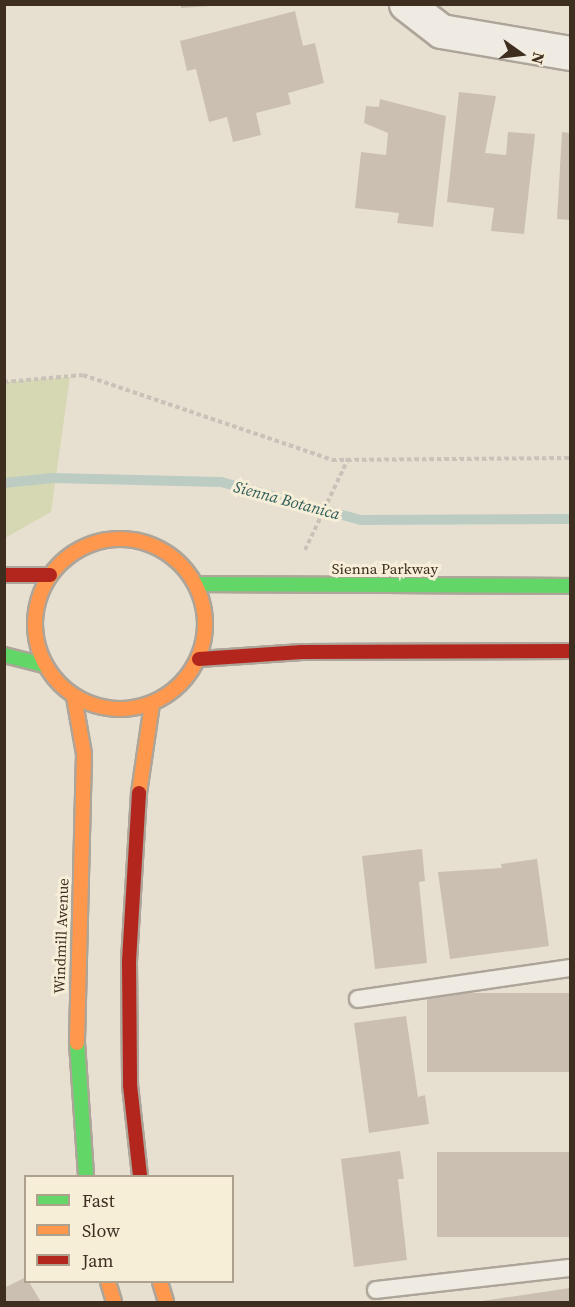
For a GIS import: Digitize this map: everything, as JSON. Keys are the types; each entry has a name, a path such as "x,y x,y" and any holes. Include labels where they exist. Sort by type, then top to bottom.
{"main road":[{"path":"118,539 143,542 167,553 198,584 205,621 199,659 173,691 152,704 112,709 74,697 44,665 35,631 38,602 50,575 92,544 118,539"},
{"path":"4,575 50,575"},
{"name":"Sienna Parkway","path":"198,584 570,586"},
{"path":"199,659 302,652 570,651"},
{"path":"4,655 44,665"},
{"name":"Windmill Avenue","path":"74,697 84,754 75,1008 86,1175"},
{"path":"140,1175 130,1085 129,962 135,821 152,704"},
{"path":"109,1283 114,1302"},
{"path":"161,1283 166,1302"}],"street":[{"path":"406,4 441,31 570,53"}],"lane":[{"path":"358,999 570,968"},
{"path":"376,1290 570,1268"}],"path":[{"path":"4,382 83,375 332,460 570,458"},
{"path":"302,556 316,521 348,459"}],"green space":[{"path":"70,377 51,512 5,538 5,382"}],"building":[{"path":"181,4 210,4 210,6 181,8"},
{"path":"295,11 303,46 315,43 324,83 288,93 291,104 256,113 261,135 233,142 227,117 209,122 196,69 187,71 180,41"},
{"path":"459,92 496,96 485,153 506,155 508,132 535,134 524,234 491,231 494,208 447,202"},
{"path":"380,99 446,116 433,227 397,223 399,213 355,208 361,152 386,155 388,133 364,123 366,106 379,107"},
{"path":"562,132 570,133 570,220 557,219"},
{"path":"422,849 425,881 419,882 427,963 375,969 362,856"},
{"path":"537,859 549,946 450,959 438,872 502,868 501,864"},
{"path":"427,993 570,993 570,1072 427,1072"},
{"path":"406,1016 418,1097 425,1095 429,1124 369,1133 354,1023"},
{"path":"400,1151 404,1179 398,1179 407,1260 354,1267 341,1159"},
{"path":"437,1152 570,1152 570,1237 437,1237"},
{"path":"24,1278 24,1283 30,1283 41,1302 4,1302 4,1288"},
{"path":"570,1288 570,1302 482,1302 482,1301"}],"waterway":[{"name":"Sienna Botanica","path":"4,483 53,478 221,482 361,520 570,519"}],"traffic: fast":[{"path":"198,584 570,586"},
{"path":"4,655 44,665"},
{"path":"77,1043 86,1175"}],"traffic: slow":[{"path":"120,539 153,546 167,553 180,564 191,577 198,591 205,624 198,657 191,671 180,684 167,695 153,702 120,709 87,702 73,695 60,684 49,671 42,657 35,624 42,591 49,577 60,564 73,553 87,546 120,539"},
{"path":"74,697 84,754 77,1043"},
{"path":"139,793 152,704"},
{"path":"108,1283 114,1302"},
{"path":"160,1283 166,1302"}],"traffic: jam":[{"path":"4,575 50,575"},
{"path":"199,659 302,652 570,651"},
{"path":"139,793 129,962 130,1085 140,1175"}]}
